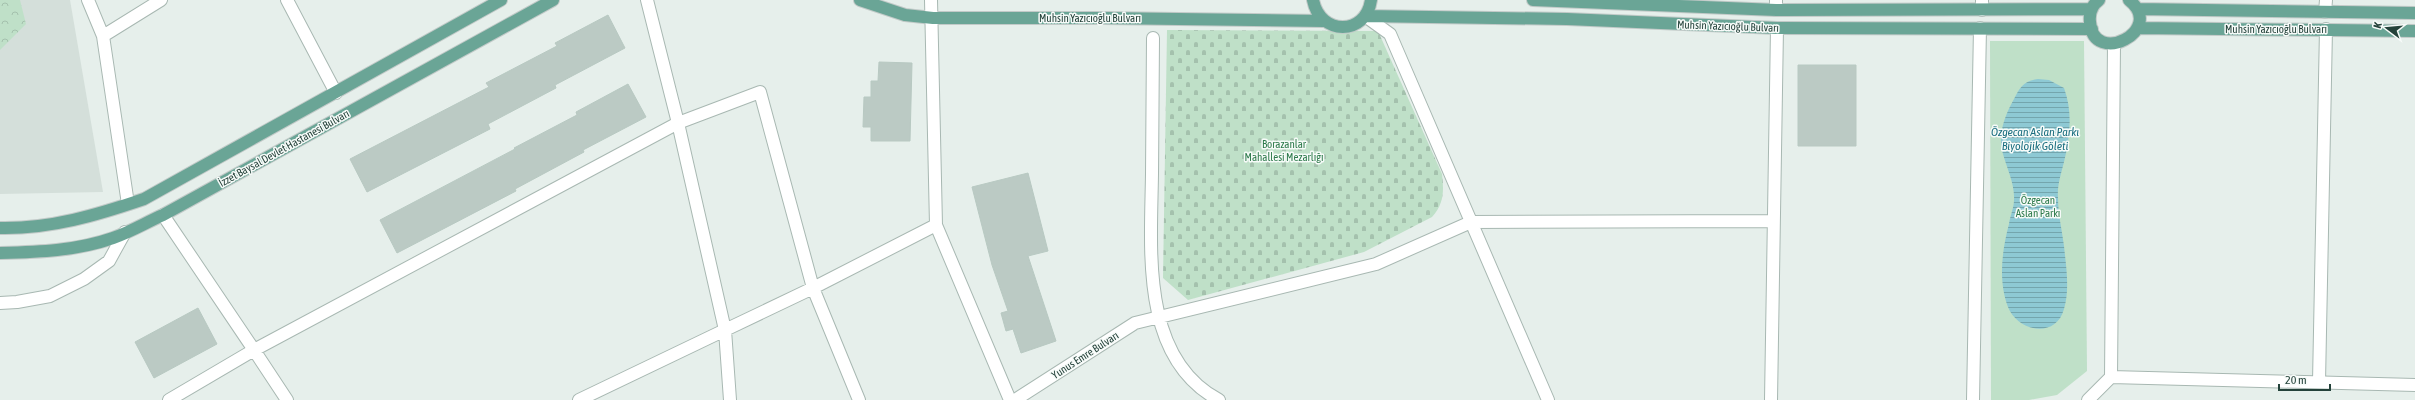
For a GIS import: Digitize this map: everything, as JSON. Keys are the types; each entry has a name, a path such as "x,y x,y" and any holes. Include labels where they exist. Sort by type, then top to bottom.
{"main road":[{"name":"İzzet Baysal Devlet Hastanesi Bulvarı","path":"0,228 62,223 90,217 128,204 170,186 501,0"},
{"name":"İzzet Baysal Devlet Hastanesi Bulvarı","path":"0,253 42,252 64,249 113,238 163,215 553,0"},
{"name":"Muhsin Yazıcıoğlu Bulvarı","path":"860,0 905,15 933,18 1104,18 1324,21 1332,26 1346,27 1358,22 1365,16 1567,19 1777,28 2092,28"},
{"path":"1313,0 1318,15 1324,21"},
{"path":"1365,16 1371,0"},
{"path":"1533,0 1776,5 2096,4 2090,16 2092,28 2098,38 2114,44 2129,39 2137,28 2139,17 2133,4 2325,6 2415,13"},
{"name":"Muhsin Yazıcıoğlu Bulvarı","path":"2137,28 2415,31"}],"street":[{"path":"88,0 102,36 128,204"},
{"path":"102,36 161,0"},
{"path":"287,0 336,92"},
{"path":"646,0 678,123 725,330 730,400"},
{"path":"931,0 933,18 936,225 1010,400"},
{"path":"1365,16 1390,34 1548,400"},
{"path":"1771,400 1777,28"},
{"path":"1973,400 1980,28"},
{"path":"2319,382 2326,29"},
{"path":"1153,38 1151,271 1159,317 1173,353 1186,376 1207,394 1218,400"},
{"path":"2088,400 2110,377 2114,44"},
{"path":"169,400 254,350 678,123 760,92 813,288 859,400"},
{"path":"163,215 287,400"},
{"path":"1471,222 1773,221"},
{"name":"Yunus Emre Bulvarı","path":"1015,400 1135,323 1376,264 1471,222"},
{"path":"579,400 813,288 936,225"},
{"path":"0,302 17,302 50,296 84,279 110,261 125,232"},
{"path":"2110,377 2415,385"}],"shaded area":[{"path":"0,0 70,0 103,192 0,194"}],"green space":[{"path":"0,0 20,0 26,24 0,50"},
{"name":"Borazanlar Mahallesi Mezarlığı","path":"1167,30 1378,31 1442,174 1442,197 1436,212 1432,217 1364,252 1188,300 1163,278"},
{"name":"Özgecan Aslan Parkı","path":"1990,41 2084,41 2087,371 2057,395 2029,400 1991,400"}],"water":[{"name":"Özgecan Aslan Parkı Biyolojik Göleti","path":"2038,79 2049,80 2064,88 2069,106 2070,125 2068,144 2058,189 2066,269 2066,301 2060,319 2053,325 2037,329 2028,327 2013,315 2008,307 2003,287 2003,255 2014,194 2012,182 2001,147 2001,132 2005,118 2018,91 2029,81"}],"building":[{"path":"608,15 625,48 555,85 556,88 488,124 490,129 367,192 350,159 489,87 486,83 557,46 555,43"},
{"path":"879,62 912,63 910,141 871,141 871,127 863,127 864,97 871,97 871,81 878,81"},
{"path":"1798,65 1856,65 1856,146 1798,146"},
{"path":"628,84 646,117 583,150 584,152 515,189 516,191 397,253 380,220 577,115 576,112"},
{"path":"1028,173 1048,251 1028,256 1056,341 1021,353 1013,329 1006,331 1001,313 1008,311 992,265 972,187"},
{"path":"198,308 217,344 154,378 135,342"}]}
